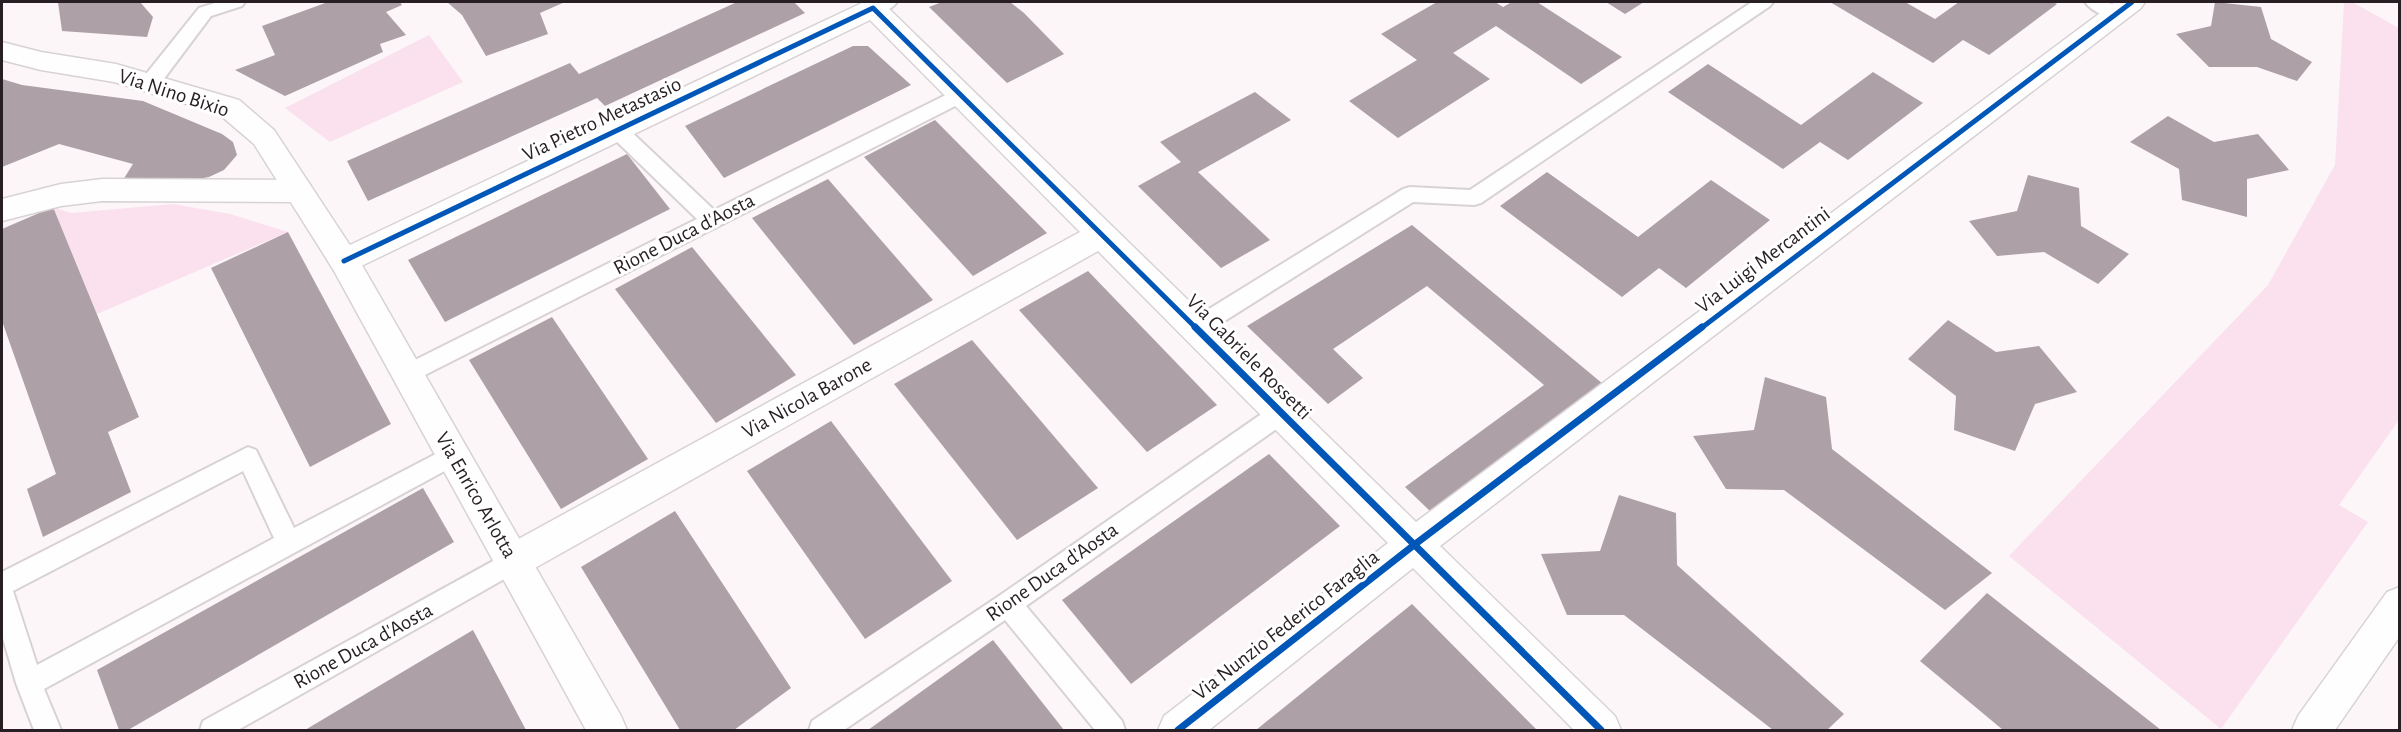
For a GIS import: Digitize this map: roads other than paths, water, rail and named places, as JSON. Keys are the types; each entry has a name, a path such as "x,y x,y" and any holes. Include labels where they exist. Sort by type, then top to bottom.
{"street":[{"name":"Via Gabriele Rossetti","path":"877,4 960,95 1601,730"},
{"name":"Via Pietro Metastasio","path":"345,261 877,4"},
{"name":"Via Luigi Mercantini","path":"1414,545 2114,6"},
{"name":"Via Nino Bixio","path":"2,51 41,61 116,73 229,107 264,137 345,261"},
{"path":"2,210 61,195 102,190 298,191"},
{"name":"Via Nicola Barone","path":"513,561 1101,235"},
{"name":"Via Enrico Arlotta","path":"345,261 607,730"},
{"name":"Via Nunzio Federico Faraglia","path":"1178,730 1414,545"},
{"path":"2312,730 2400,604"}],"lane":[{"path":"188,2 205,12"},
{"path":"150,83 205,12 236,2"},
{"path":"1196,328 1410,195 1474,198 1764,2"},
{"name":"Rione Duca d'Aosta","path":"407,374 960,95"},
{"path":"617,130 711,220"},
{"name":"Rione Duca d'Aosta","path":"822,730 1008,604 1281,413"},
{"path":"30,683 453,455"},
{"path":"2,584 248,456 289,543"},
{"name":"Rione Duca d'Aosta","path":"213,730 513,561"},
{"path":"2,594 47,730"},
{"path":"1008,604 1112,730"}]}
